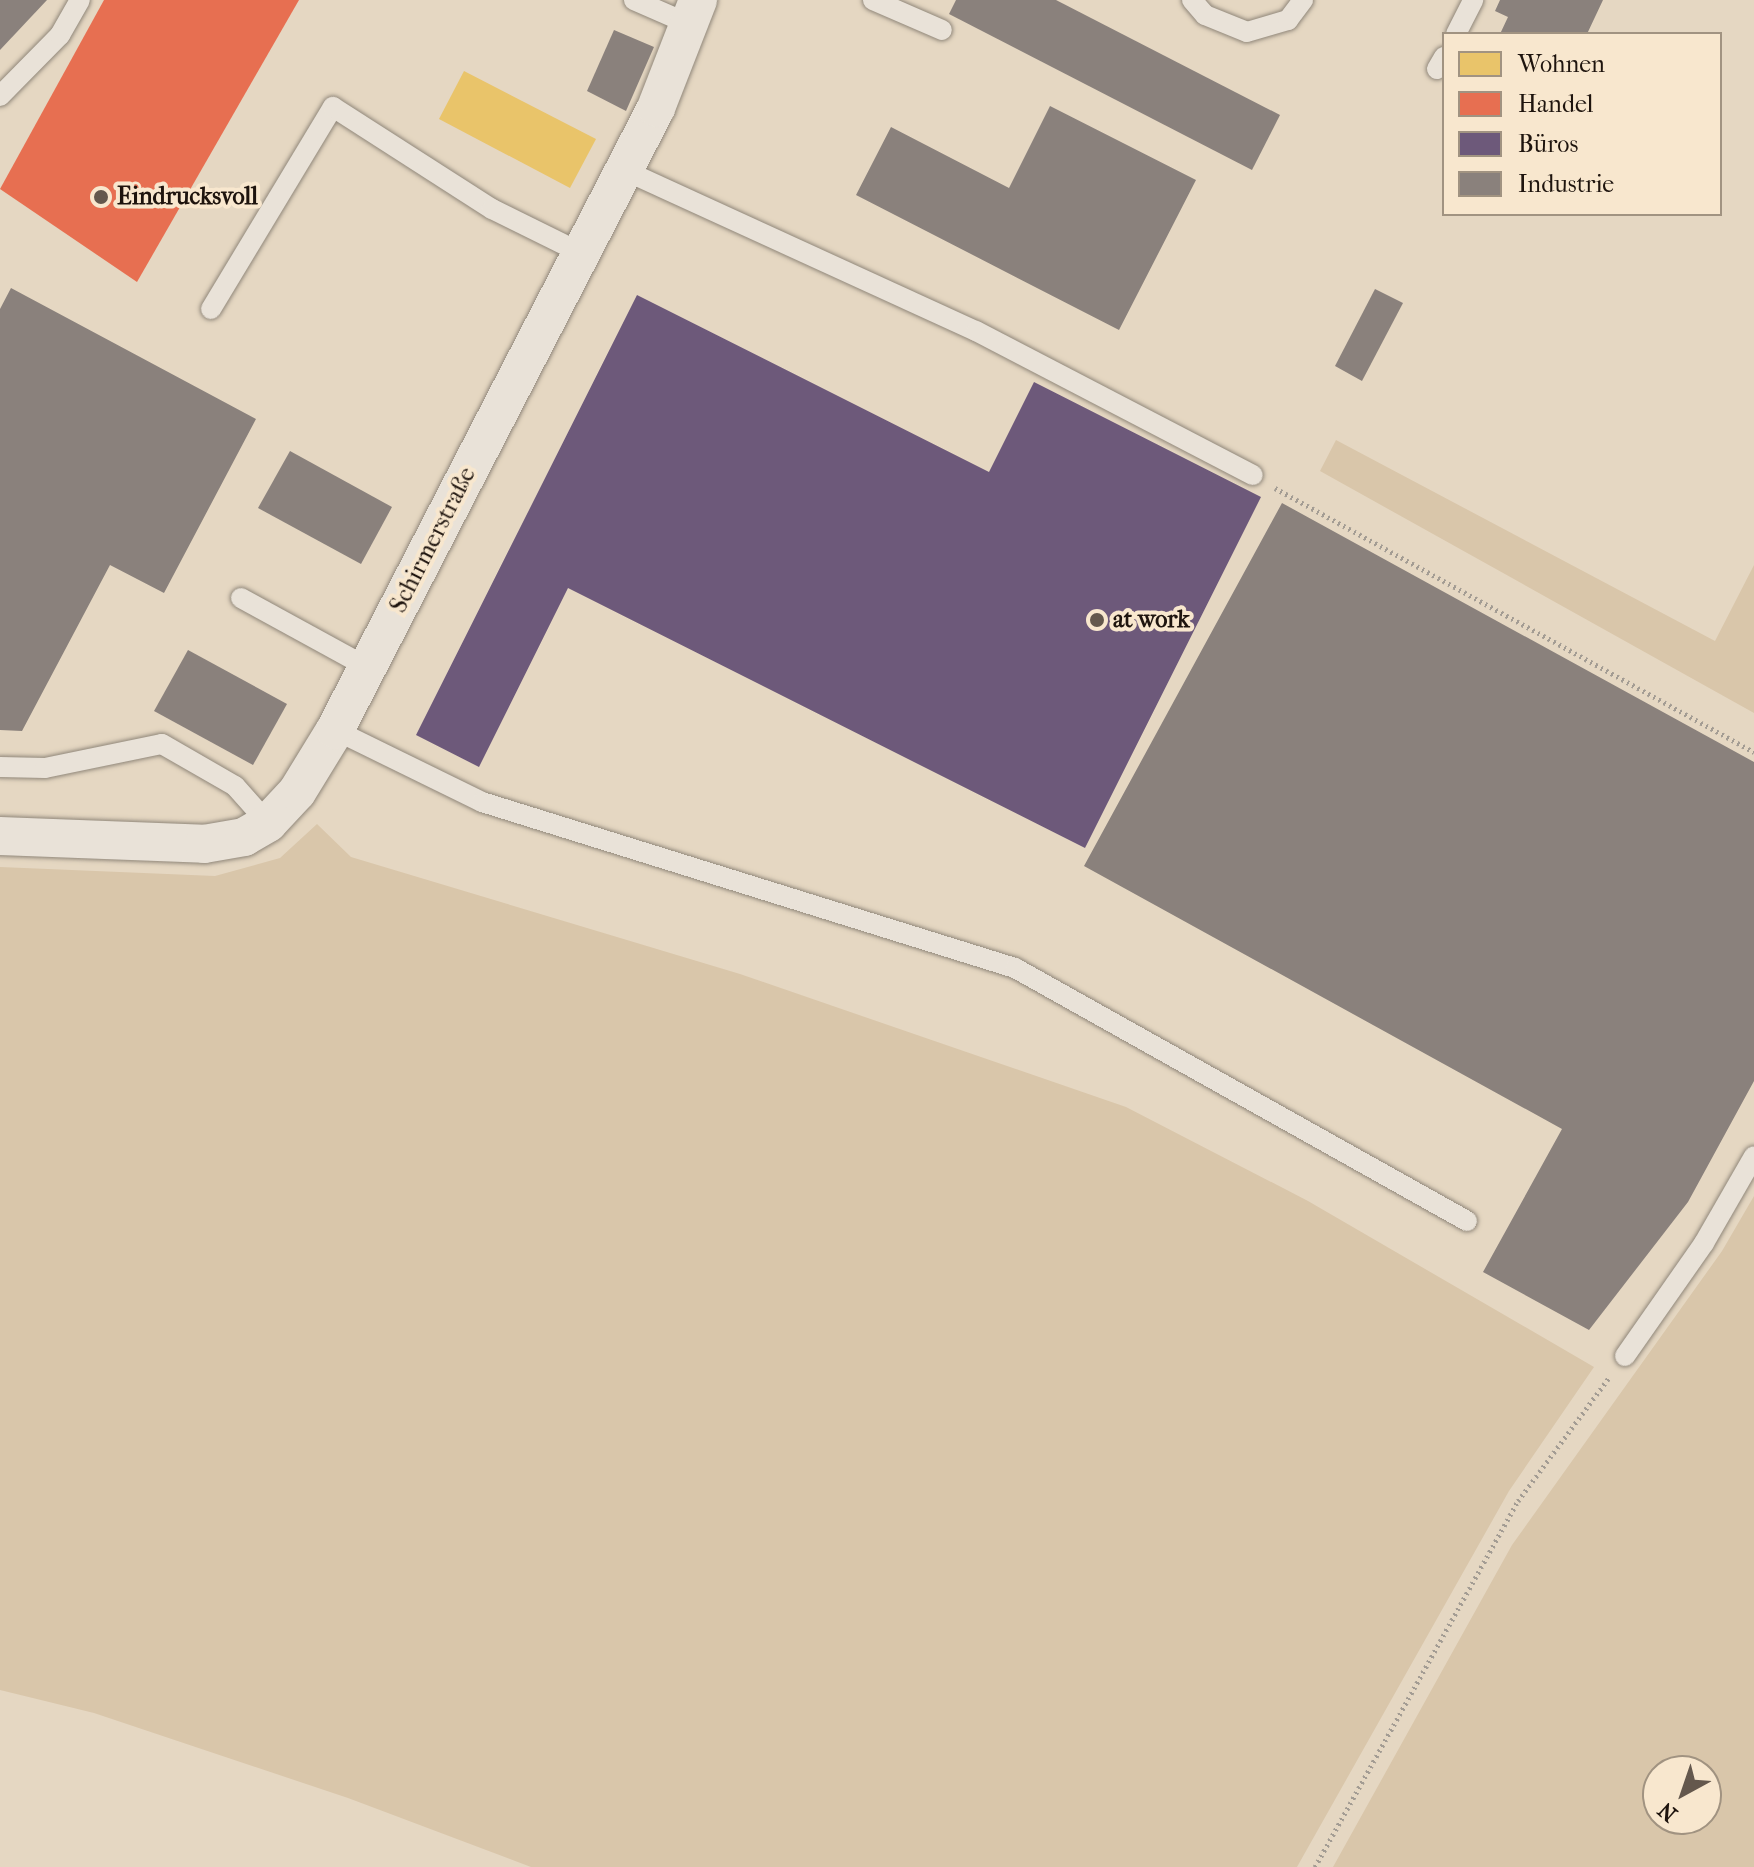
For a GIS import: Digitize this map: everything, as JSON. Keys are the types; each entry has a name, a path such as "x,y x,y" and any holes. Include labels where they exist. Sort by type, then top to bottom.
{"street":[{"name":"Schirmerstraße","path":"0,836 204,844 244,837 268,823 297,792 335,730 656,108 693,12"}],"lane":[{"path":"0,96 60,35 80,0"},
{"path":"634,0 693,12"},
{"path":"873,0 942,30"},
{"path":"1192,0 1205,15 1247,32 1288,20 1303,0"},
{"path":"1457,32 1473,0"},
{"path":"211,309 333,107 492,209 581,253"},
{"path":"624,170 976,331 1253,475"},
{"path":"241,598 367,667"},
{"path":"335,730 482,802 1015,968 1467,1221"},
{"path":"0,767 45,768 162,744 235,786 268,823"},
{"path":"1625,1356 1704,1243 1754,1156"}],"path":[{"path":"1253,475 1754,752"},
{"path":"1315,1867 1518,1501 1625,1356"}],"shaded area":[{"path":"1336,440 1715,641 1754,565 1754,713 1320,471"},
{"path":"317,824 351,857 740,974 1126,1107 1308,1201 1594,1367 1509,1491 1297,1867 531,1867 348,1798 94,1713 0,1690 0,867 215,876 280,858"},
{"path":"1754,1196 1754,1867 1333,1867 1512,1545 1722,1251"}],"building: Wohnen":[{"path":"464,71 596,139 570,188 439,119"}],"building: Handel":[{"path":"104,0 299,0 137,282 0,189"}],"building: Büros":[{"path":"637,295 989,472 1034,382 1261,497 1085,848 568,588 479,767 416,735"}],"building: Industrie":[{"path":"0,0 47,0 0,50"},
{"path":"956,0 1056,0 1280,115 1252,170 949,14"},
{"path":"1500,0 1603,0 1588,32 1501,32 1508,17 1495,11"},
{"path":"614,30 654,47 626,111 587,91"},
{"path":"1050,106 1196,180 1119,330 856,195 891,127 1009,188"},
{"path":"11,288 256,419 164,593 110,565 22,731 0,730 0,309"},
{"path":"1375,289 1403,303 1362,381 1335,366"},
{"path":"290,451 392,507 361,564 258,508"},
{"path":"1282,503 1754,762 1754,1081 1688,1202 1589,1330 1483,1272 1562,1129 1084,866"},
{"path":"188,650 287,704 253,765 154,711"}],"place":[{"name":"Eindrucksvoll","path":"101,197"},
{"name":"at work","path":"1097,620"}]}
